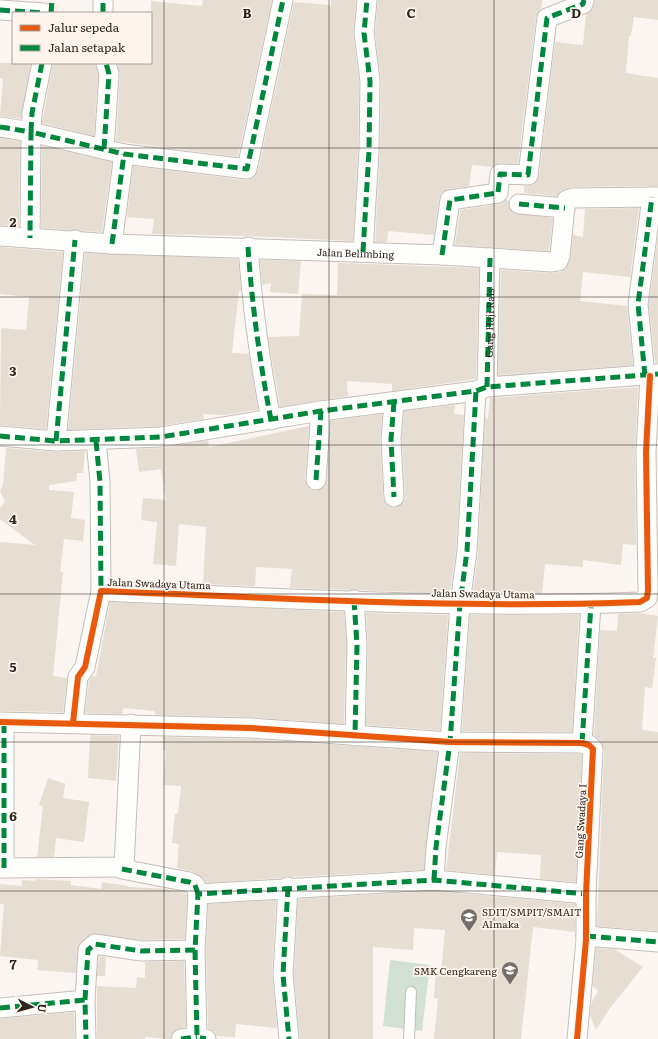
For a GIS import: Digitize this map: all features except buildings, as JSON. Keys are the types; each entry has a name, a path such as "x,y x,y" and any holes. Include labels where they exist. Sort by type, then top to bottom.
{"street":[{"path":"51,12 52,0"},
{"path":"103,0 103,12"},
{"path":"0,127 31,132 124,154 248,168 283,0"},
{"path":"363,252 369,151 370,86 364,33 367,0"},
{"path":"442,255 450,200 498,193 500,174 528,175 547,18 583,4 584,0"},
{"path":"0,10 29,12"},
{"path":"30,238 32,113 42,64"},
{"path":"104,149 109,74 106,64"},
{"path":"112,244 124,154"},
{"path":"0,436 56,441 96,441 161,437 321,411 481,389 651,375 638,304 655,197 573,198 567,200 565,208 519,204"},
{"name":"Jalan Belimbing","path":"0,236 75,240 112,244 248,247 442,255 552,262 558,261 560,256 565,208"},
{"path":"56,441 75,240"},
{"path":"248,247 251,293 258,352 270,420"},
{"name":"Gang Haji Rais","path":"434,880 436,847 450,742 460,604 467,551 481,389 490,258"},
{"name":"Jalan Swadaya Utama","path":"73,723 78,677 85,667 101,591 460,604 591,604 640,602 647,598 648,516 646,452 651,375"},
{"path":"394,402 391,439 394,497"},
{"path":"316,480 321,411"},
{"path":"96,441 100,482 101,591"},
{"path":"354,600 357,645 355,736"},
{"path":"195,1038 195,950 198,894 195,884 122,869 2,868 2,722 250,728 450,742 582,743 591,604"},
{"path":"122,869 124,865 131,724"},
{"name":"Gang Swadaya I","path":"577,1039 586,936 586,894 594,749 589,745 582,743"},
{"path":"198,894 288,887 434,880 586,894"},
{"path":"288,887 283,974 289,1039"},
{"path":"586,936 658,942"},
{"path":"86,1039 85,1000 88,950 95,944 141,951 195,950"},
{"path":"0,1008 85,1000"}],"lane":[{"path":"409,1039 411,992"}],"green space":[{"path":"390,960 430,965 422,1031 383,1026"}],"marked path":[{"path":"51,12 52,0"},
{"path":"103,0 103,12"},
{"path":"42,64 32,113 31,132 124,154 247,169 283,0"},
{"path":"363,252 369,151 370,81 364,33 367,0"},
{"path":"442,255 450,200 498,193 500,174 528,175 547,18 583,4 584,0"},
{"path":"0,10 29,12"},
{"path":"104,149 109,74 106,64"},
{"path":"0,127 31,132 30,238"},
{"path":"112,244 124,154"},
{"path":"645,376 638,304 652,197"},
{"path":"519,204 565,208"},
{"path":"56,441 75,240"},
{"path":"248,247 257,334 271,420"},
{"path":"487,387 490,258"},
{"path":"0,436 56,441 161,437 321,411 476,391 487,387 658,374"},
{"path":"434,880 436,847 450,742 460,604 467,551 476,391"},
{"path":"394,402 391,439 394,497"},
{"path":"316,480 321,411"},
{"path":"96,441 100,482 101,591"},
{"path":"354,600 357,645 355,736"},
{"path":"582,743 591,604"},
{"path":"4,723 4,868"},
{"path":"122,869 189,882 195,885 198,894"},
{"path":"85,1000 88,950 95,944 141,951 195,950 198,894 434,880 586,894"},
{"path":"288,887 283,975 289,1039"},
{"path":"586,936 658,942"},
{"path":"195,950 197,1037 206,1039"},
{"path":"0,1008 85,1000 86,1039"},
{"path":"181,1039 197,1037"}],"cycle path":[{"path":"73,723 78,677 85,667 101,591 370,602 505,604 640,602 647,598 646,452 650,376"},
{"path":"0,722 251,728 450,742 582,743 589,745 593,749 586,894 586,940 577,1039"}],"place":[{"name":"SDIT/SMPIT/SMAIT Almaka","path":"469,932"},
{"name":"SMK Cengkareng","path":"510,985"}]}
